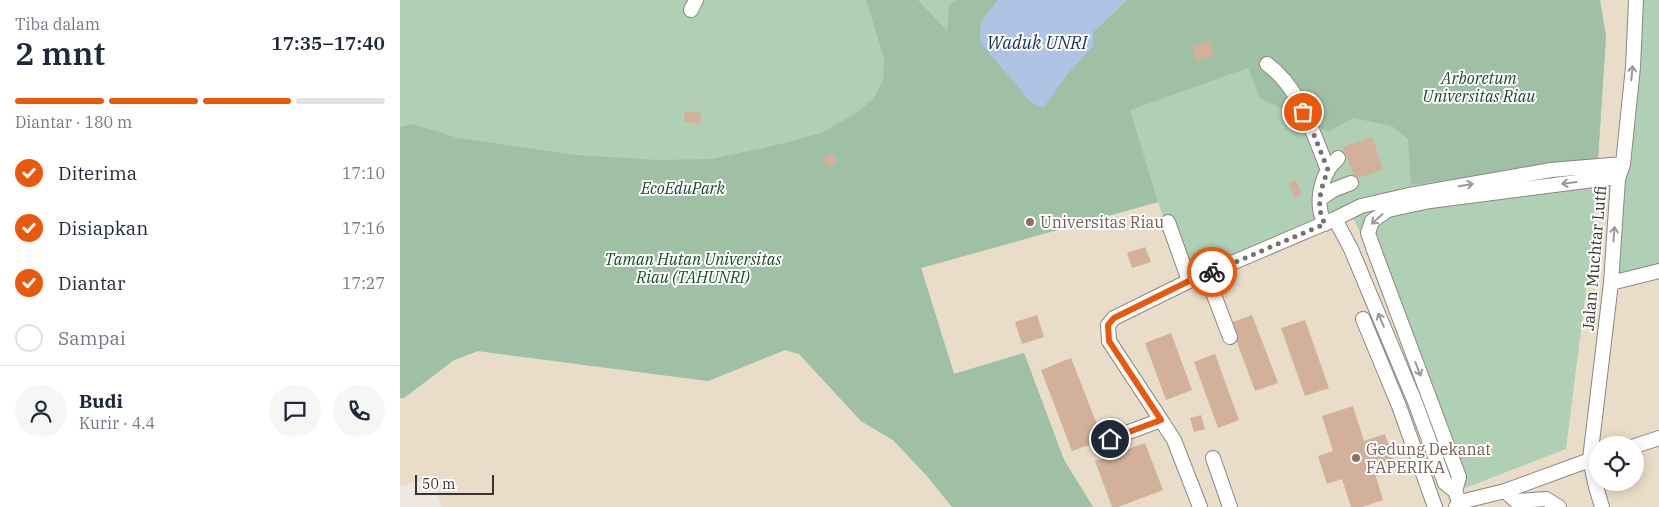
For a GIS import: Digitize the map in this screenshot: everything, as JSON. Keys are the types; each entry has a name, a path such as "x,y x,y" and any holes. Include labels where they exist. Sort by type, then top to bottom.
{"lane":[{"name":"Jalan Muchtar Lutfi","path":"1596,436 1611,283 1618,179 1623,164 1633,67 1636,0"},
{"path":"1267,64 1279,73 1289,85 1310,125 1328,170"},
{"path":"1338,158 1328,170 1322,187 1320,199 1321,216 1330,222 1351,249 1415,402 1445,483 1458,502"},
{"path":"1200,507 1174,440 1109,341 1108,325 1114,318 1191,280 1330,222 1361,206 1409,195 1551,170 1623,164"},
{"path":"1458,502 1459,478 1368,233 1372,221 1388,210 1430,201 1609,178 1618,179"},
{"path":"1320,199 1333,190 1351,183"},
{"path":"1168,222 1184,269 1191,280"},
{"path":"1611,283 1659,270"},
{"path":"1206,274 1230,338"},
{"path":"1363,319 1416,450 1435,507"},
{"path":"1399,406 1415,402"},
{"path":"1110,439 1161,420"},
{"path":"1644,443 1659,438"},
{"path":"1416,450 1431,444"},
{"path":"1214,458 1230,507"},
{"path":"1458,502 1505,491 1589,460"},
{"path":"1505,491 1516,501 1546,499 1559,507"},
{"name":"Jalan Muchtar Lutfi","path":"1597,491 1602,507"}],"shaded area":[{"name":"EcoEduPark","path":"400,0 1659,0 1659,507 441,507 433,478 400,486"}],"green space":[{"name":"EcoEduPark","path":"400,0 1600,0 1606,36 1593,235 1566,449 1465,488 1355,221 1348,216 1183,275 1158,202 921,268 954,374 1024,353 1064,460 1093,507 952,507 927,476 893,440 861,421 799,354 785,350 708,381 478,351 454,360 404,398 400,398"},
{"name":"Taman Hutan Universitas Riau (TAHUNRI)","path":"866,0 918,0 947,31 949,5 957,0 998,0 981,22 1070,71 1093,46 1093,32 1127,0 1600,0 1606,36 1598,158 1411,185 1408,139 1392,126 1353,118 1328,132 1260,98 1248,68 1130,110 1158,202 921,268 954,374 1024,353 1064,460 1093,507 952,507 927,476 893,440 861,421 799,354 785,350 708,381 478,351 454,360 404,398 400,398 400,127 413,124 458,138 576,155 658,160 711,159 781,144 821,133 856,113 873,99 883,81 884,58"},
{"path":"1644,0 1659,0 1659,270 1626,278 1616,270"}],"water":[{"name":"Waduk UNRI","path":"998,0 1127,0 1093,32 1093,46 1070,71 1043,108 1031,102 980,42 981,22"}],"building":[{"path":"1210,41 1214,56 1196,61 1192,46"},
{"path":"685,111 701,113 700,124 684,121"},
{"path":"1372,137 1383,169 1355,179 1343,147"},
{"path":"831,153 838,161 830,168 822,160"},
{"path":"1296,180 1302,195 1294,198 1289,183"},
{"path":"1145,247 1151,262 1132,268 1127,253"},
{"path":"1037,315 1044,337 1022,344 1015,322"},
{"path":"1252,315 1278,383 1255,391 1230,323"},
{"path":"1305,320 1329,388 1305,396 1281,328"},
{"path":"1171,333 1192,390 1166,400 1145,343"},
{"path":"1215,354 1239,420 1218,428 1194,362"},
{"path":"1071,358 1103,440 1072,451 1041,370"},
{"name":"Gedung Dekanat FAPERIKA","path":"1353,406 1364,441 1385,434 1394,461 1373,467 1383,500 1362,507 1351,507 1342,479 1327,484 1318,456 1333,451 1322,416"},
{"path":"1201,415 1205,429 1194,432 1190,418"},
{"path":"1145,443 1163,490 1118,507 1112,507 1095,461"}],"way so far":[{"path":"1212,272 1325,224 1319,206 1322,187 1328,170 1303,112"}],"place":[{"name":"Universitas Riau","path":"1030,222"},
{"name":"Gedung Dekanat FAPERIKA","path":"1356,458"}],"route":[{"path":"1110,439 1161,420 1109,341 1108,325 1114,318 1191,280 1212,272"}],"park label":[{"name":"Arboretum Universitas Riau","path":"1479,87"}]}
